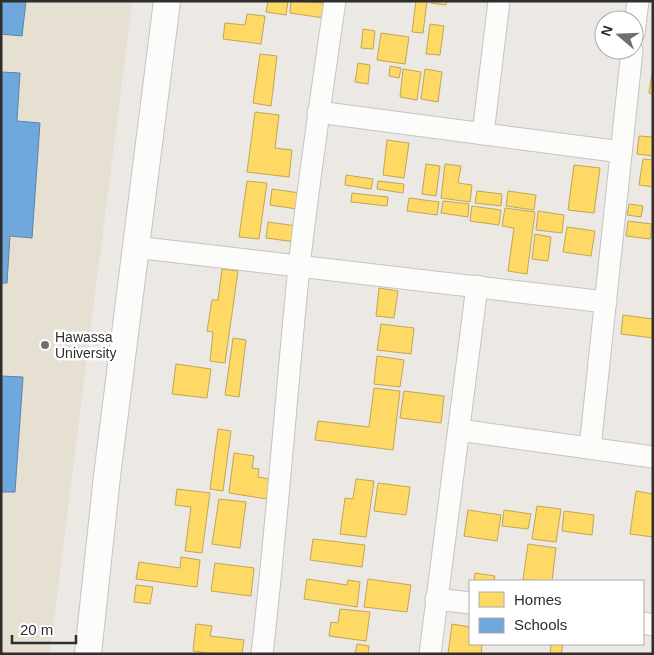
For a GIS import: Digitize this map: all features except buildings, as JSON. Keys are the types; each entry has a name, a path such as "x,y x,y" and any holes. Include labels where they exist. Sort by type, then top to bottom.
{"street":[{"path":"88,654 107,476 167,1"},
{"path":"262,654 272,569 299,266 318,112 335,1"},
{"path":"483,134 499,1"},
{"path":"590,448 631,60"},
{"path":"318,112 621,152"},
{"path":"135,247 606,302"},
{"path":"430,654 476,286"},
{"path":"459,430 653,457"},
{"path":"436,599 469,603"}],"shaded area":[{"name":"Hawassa University","path":"1,1 132,1 50,654 1,654"}],"place":[{"name":"Hawassa University","path":"45,345"}]}
